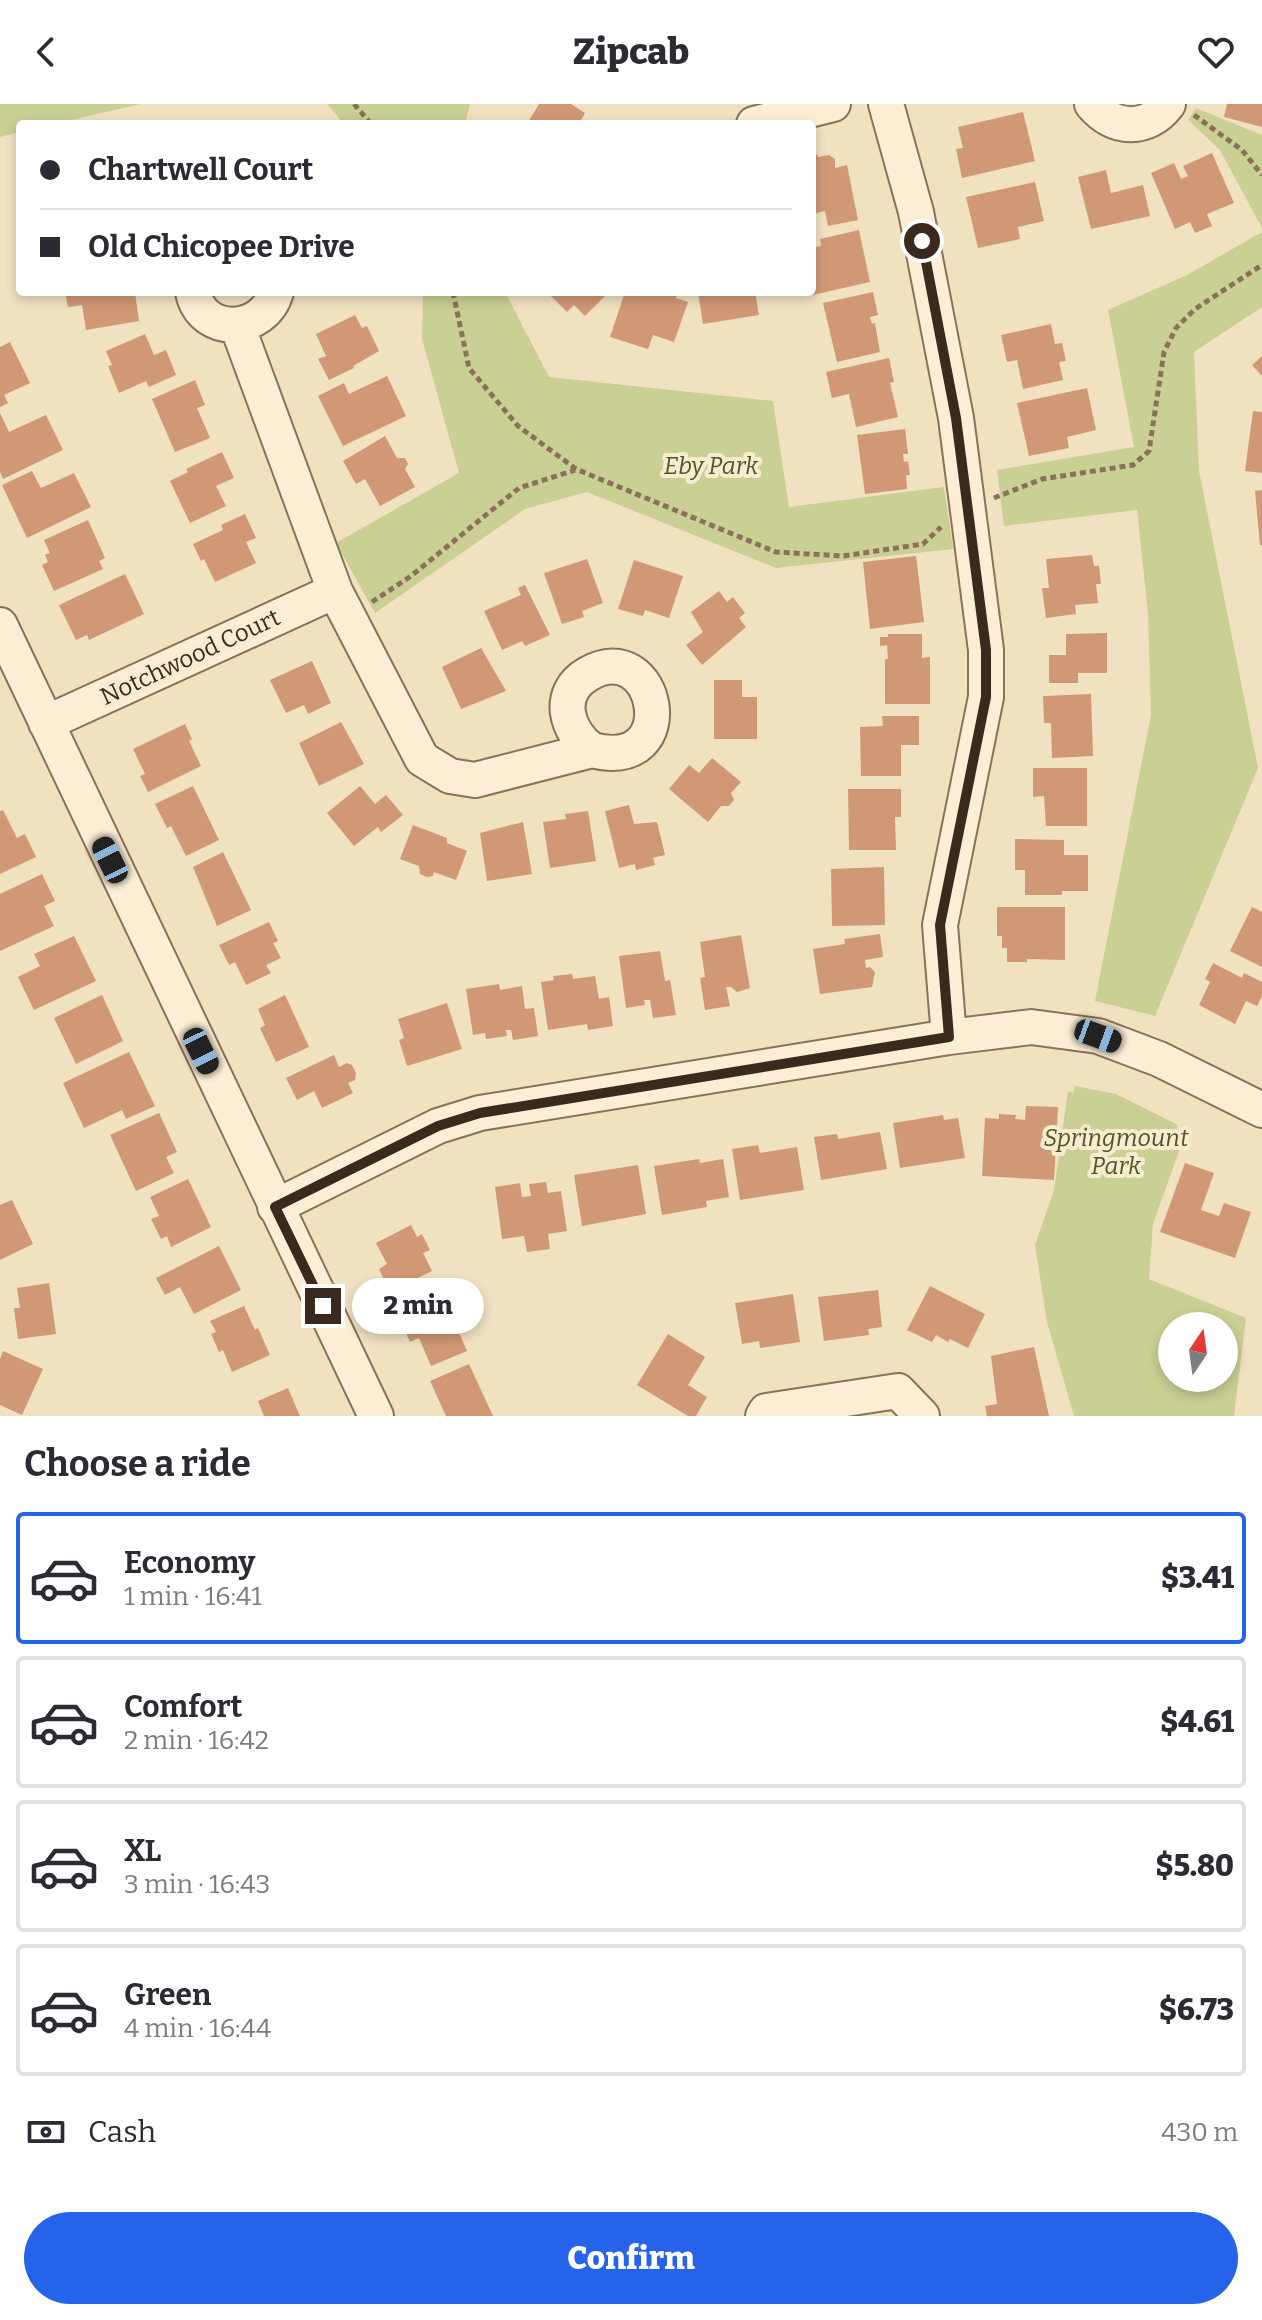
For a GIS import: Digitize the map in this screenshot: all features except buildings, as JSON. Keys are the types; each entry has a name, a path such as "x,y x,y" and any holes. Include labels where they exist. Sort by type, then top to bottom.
{"street":[{"path":"770,120 833,104"},
{"path":"886,104 916,212 956,418 986,650 986,697 940,925 949,1037"},
{"path":"1092,104 1104,117 1127,125 1143,124 1178,107"},
{"path":"195,296 201,310 215,321 237,325 259,318 269,308 274,296"},
{"path":"237,325 349,599 422,759 450,776 475,780 592,750"},
{"name":"Notchwood Court","path":"46,723 349,599"},
{"path":"0,625 376,1416"},
{"path":"275,1207 438,1126 480,1113 949,1037 1031,1027 1098,1036 1159,1059 1262,1110"},
{"path":"763,1416 766,1411 898,1391 922,1416"}],"path":[{"path":"354,104 368,120"},
{"path":"1178,107 1242,150 1262,175"},
{"path":"985,498 997,498 1042,479 1133,465 1149,451 1164,352 1176,328 1195,309 1262,265"},
{"path":"454,296 469,368 518,426 576,469 776,552 843,556 923,544 942,526"},
{"path":"349,599 411,576 519,488 576,469"}],"green space":[{"path":"0,104 140,104 71,120 16,120 16,133 0,137"},
{"path":"327,104 470,104 466,120 341,120"},
{"path":"1196,108 1262,135 1262,228 1220,150 1188,120"},
{"path":"1262,232 1262,307 1194,352 1199,471 1258,768 1155,1016 1095,1001 1151,715 1148,613 1137,510 1004,526 997,470 1134,447 1108,310 1187,275"},
{"name":"Eby Park","path":"423,296 507,296 549,377 773,401 789,507 944,487 953,549 776,568 587,492 525,509 375,613 336,543 459,473 422,339"},
{"name":"Springmount Park","path":"1075,1086 1116,1094 1178,1125 1175,1133 1184,1137 1153,1224 1149,1279 1231,1312 1158,1312 1158,1392 1237,1392 1234,1416 1074,1416 1047,1322 1035,1245 1054,1190 1068,1091 1073,1093"},
{"name":"Springmount Park","path":"1238,1315 1246,1318 1238,1383"}],"route":[{"path":"323,1306 275,1207 438,1126 480,1113 949,1037 940,925 986,697 986,650 956,418 922,241"}]}
